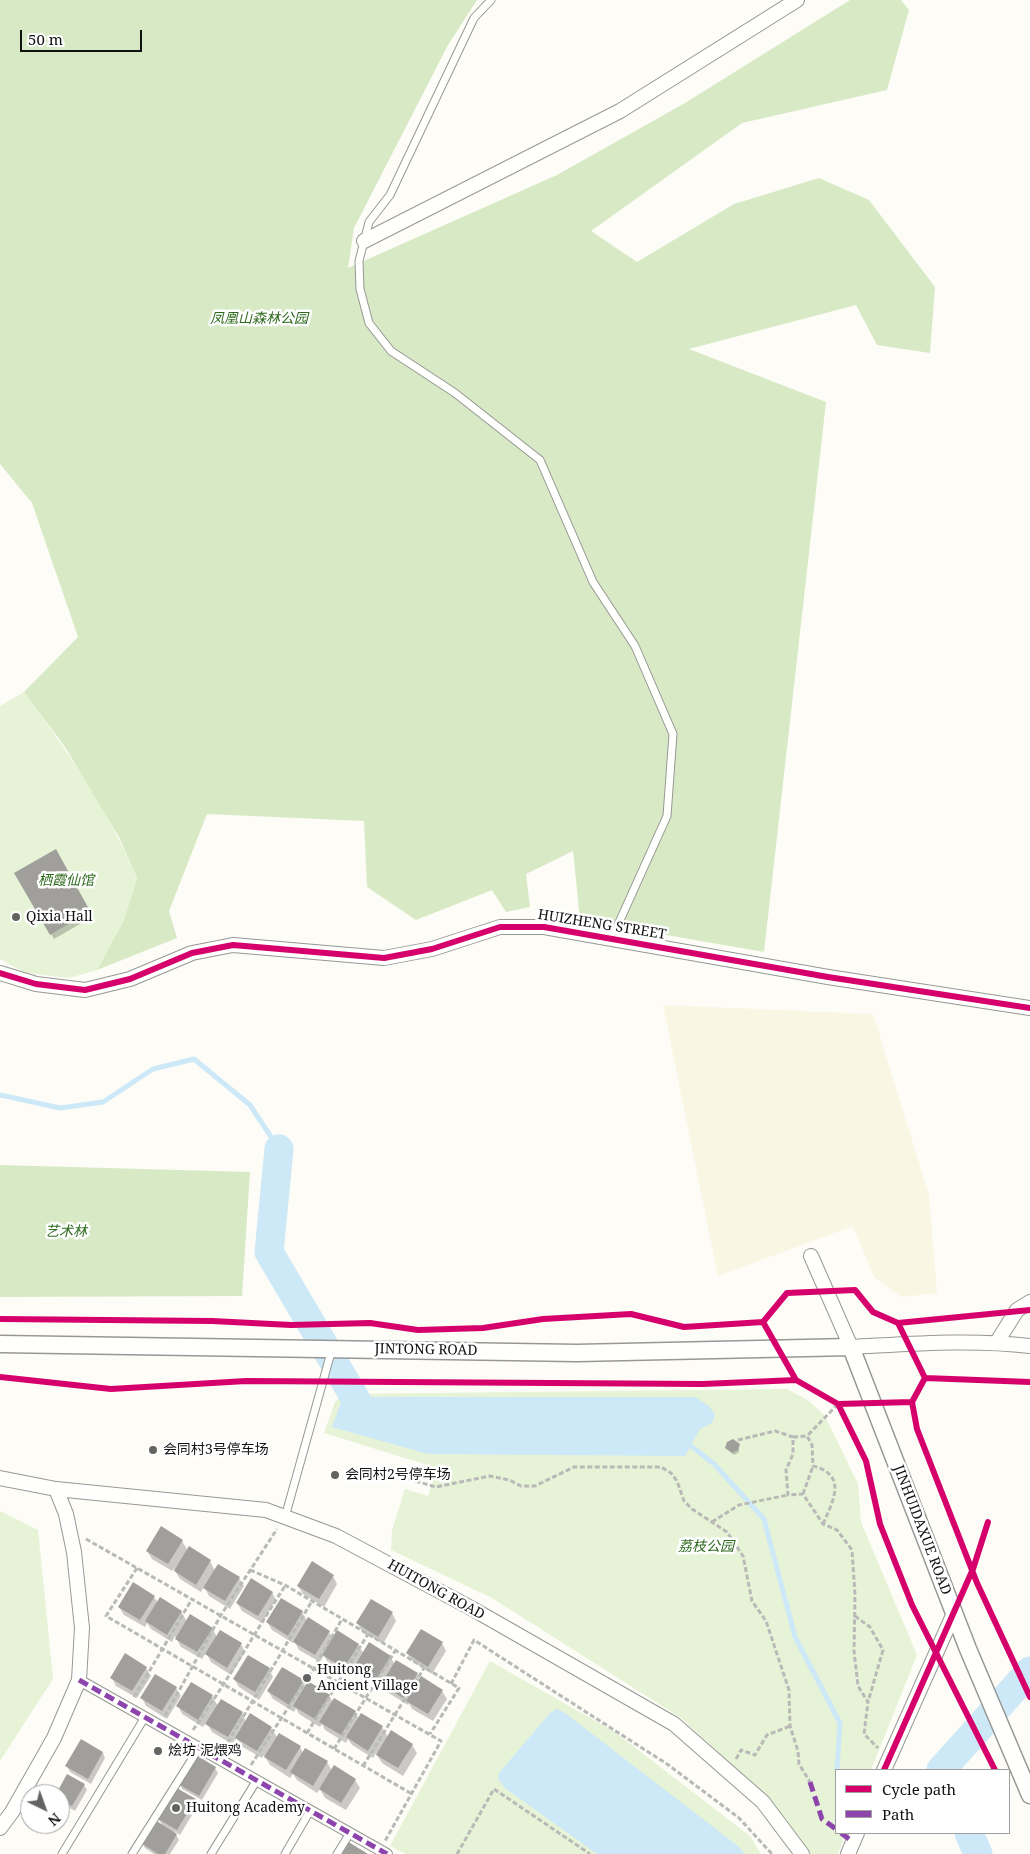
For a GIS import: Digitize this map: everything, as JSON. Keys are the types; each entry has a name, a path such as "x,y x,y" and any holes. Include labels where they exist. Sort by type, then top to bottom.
{"street":[{"path":"364,241 620,111 797,0"},
{"name":"HUIZHENG STREET","path":"0,973 36,984 85,990 130,979 192,953 233,945 384,958 432,949 500,927 544,927 828,978 1030,1008"},
{"path":"811,1256 851,1347 997,1342 1030,1346"},
{"path":"997,1342 1017,1310 1030,1302"},
{"name":"JINTONG ROAD","path":"0,1344 577,1353 851,1347"},
{"name":"JINHUIDAXUE ROAD","path":"851,1347 968,1649 1030,1795"},
{"name":"HUITONG ROAD","path":"0,1478 56,1489 286,1513 336,1536 472,1608 674,1724 763,1802 802,1854"},
{"path":"0,1828 12,1812 54,1738 79,1680 82,1628 70,1530 56,1489"},
{"path":"887,1765 954,1613"},
{"path":"79,1680 384,1852"},
{"path":"848,1854 857,1834"}],"lane":[{"path":"491,0 474,18 390,195 369,222 358,261 360,289 369,323 391,352 455,393 540,460 593,582 636,646 673,734 667,816 612,938"},
{"path":"286,1513 332,1349"},
{"path":"62,1854 145,1717"},
{"path":"132,1854 199,1748"},
{"path":"211,1854 257,1780"},
{"path":"285,1854 310,1811"},
{"path":"337,1854 350,1833"}],"path":[{"path":"830,1399 838,1404 842,1412"},
{"path":"738,1440 775,1431 793,1437 807,1436 838,1404 847,1404"},
{"path":"803,1494 813,1466 812,1445 807,1436"},
{"path":"788,1495 786,1470 793,1454 793,1437"},
{"path":"813,1466 823,1468 833,1479 837,1492 823,1524"},
{"path":"401,1477 436,1487 490,1476 509,1480 520,1486 528,1486 550,1480 574,1467 661,1467 671,1473 677,1481 684,1501 728,1532 743,1556 752,1601 766,1621 789,1690 790,1726 798,1751 799,1764 810,1782"},
{"path":"712,1522 739,1505 788,1495 803,1494"},
{"path":"803,1494 823,1524 837,1530 852,1550 855,1616 854,1651 858,1686 868,1702"},
{"path":"159,1726 221,1616 286,1513"},
{"path":"70,1530 441,1741 412,1794 384,1852"},
{"path":"137,1568 106,1616 412,1794"},
{"path":"250,1570 312,1601 459,1688 430,1734"},
{"path":"186,1741 225,1685 254,1634 285,1586"},
{"path":"127,1708 192,1599"},
{"path":"218,1759 312,1601"},
{"path":"855,1616 870,1627 883,1650 868,1702 864,1734 887,1765"},
{"path":"246,1774 314,1668 342,1619"},
{"path":"307,1733 340,1683 368,1634"},
{"path":"451,1684 474,1640 667,1764 739,1818 772,1854"},
{"path":"334,1748 396,1651"},
{"path":"363,1766 424,1668"},
{"path":"728,1771 741,1750 755,1755 767,1735 790,1726"},
{"path":"457,1854 494,1789 588,1854"}],"shaded area":[{"path":"663,1005 873,1014 929,1195 937,1293 902,1297 874,1277 853,1226 718,1276"}],"green space":[{"name":"凤凰山森林公园","path":"0,0 477,0 448,45 354,228 348,268 557,175 685,103 850,0 901,0 909,10 887,90 742,123 591,231 637,262 734,204 819,178 869,200 935,287 930,353 877,345 856,305 689,349 826,402 764,952 580,920 573,851 526,874 530,907 506,912 492,890 416,920 367,887 364,821 207,814 169,911 177,938 97,970 124,920 137,878 120,839 65,747 24,692 78,637 32,503 0,464"},
{"name":"栖霞仙馆","path":"24,692 86,781 113,828 137,878 124,920 97,970 69,978 25,973 0,959 0,706"},
{"name":"艺术林","path":"0,1165 250,1172 242,1296 0,1297"},
{"name":"荔枝公园","path":"787,1389 809,1401 825,1416 858,1484 861,1522 917,1655 871,1769 835,1769 835,1834 846,1834 838,1854 810,1854 769,1799 681,1718 492,1598 391,1550 392,1530 405,1489 428,1496 437,1468 324,1433 335,1402 342,1394"},
{"path":"0,1511 38,1530 53,1679 0,1761"},
{"path":"490,1661 615,1732 750,1836 761,1854 406,1854 390,1846"}],"water":[{"path":"343,1397 695,1397 709,1406 715,1415 712,1423 700,1429 685,1456 428,1454 332,1427"},
{"path":"557,1709 565,1713 738,1846 745,1854 597,1854 505,1788 498,1779 499,1773 550,1713"}],"building":[{"path":"56,849 90,911 50,935 14,873"},
{"path":"733,1439 740,1444 738,1450 732,1453 725,1448 727,1442"},
{"path":"161,1526 183,1540 168,1564 146,1551"},
{"path":"189,1546 211,1560 196,1585 174,1571"},
{"path":"312,1561 334,1575 319,1599 297,1586"},
{"path":"218,1564 240,1577 225,1601 203,1588"},
{"path":"251,1578 273,1592 258,1616 236,1603"},
{"path":"133,1582 155,1596 140,1620 118,1607"},
{"path":"160,1597 182,1611 167,1635 145,1621"},
{"path":"281,1598 303,1611 288,1636 266,1622"},
{"path":"371,1599 393,1612 378,1637 356,1623"},
{"path":"190,1614 213,1628 197,1652 175,1639"},
{"path":"308,1617 330,1631 315,1655 293,1642"},
{"path":"421,1629 443,1642 428,1667 406,1653"},
{"path":"220,1630 242,1643 227,1668 205,1654"},
{"path":"337,1630 359,1644 344,1668 322,1655"},
{"path":"369,1642 391,1656 376,1680 354,1667"},
{"path":"125,1653 147,1667 132,1691 110,1678"},
{"path":"248,1655 270,1668 255,1692 233,1679"},
{"path":"396,1660 418,1673 403,1698 381,1684"},
{"path":"282,1667 304,1680 289,1705 267,1691"},
{"path":"155,1674 177,1687 162,1711 140,1698"},
{"path":"421,1676 443,1690 428,1714 406,1701"},
{"path":"308,1681 330,1695 315,1719 293,1706"},
{"path":"191,1682 213,1695 198,1720 176,1706"},
{"path":"334,1698 356,1711 341,1735 319,1722"},
{"path":"221,1699 243,1712 228,1737 205,1724"},
{"path":"250,1713 272,1727 257,1751 235,1738"},
{"path":"361,1713 383,1726 368,1751 346,1737"},
{"path":"391,1730 413,1744 398,1768 376,1755"},
{"path":"279,1733 301,1746 286,1770 264,1757"},
{"path":"81,1739 103,1752 88,1779 65,1766"},
{"path":"305,1748 328,1761 313,1786 290,1772"},
{"path":"196,1755 216,1767 199,1796 178,1784"},
{"path":"334,1765 356,1779 341,1803 319,1789"},
{"path":"67,1774 85,1784 72,1806 70,1805 70,1784 62,1784"},
{"name":"Huitong Academy","path":"175,1787 196,1799 177,1830 156,1818"},
{"path":"155,1820 177,1834 165,1854 158,1854 141,1843"},
{"path":"347,1841 368,1854 339,1854"}],"waterway":[{"path":"0,1095 60,1108 103,1102 153,1069 194,1059 250,1105 279,1149"},
{"path":"279,1149 269,1252 365,1415 382,1419"},
{"path":"686,1442 714,1464 764,1519 795,1637 840,1723 837,1769"},
{"path":"942,1769 1030,1671"},
{"path":"969,1834 978,1854"}],"marked path":[{"path":"79,1680 387,1854"},
{"path":"810,1782 822,1819 835,1828"},
{"path":"842,1834 853,1842"}],"cycle path":[{"path":"0,973 36,984 85,990 130,979 192,953 233,945 384,958 432,949 500,927 544,927 828,977 1030,1008"},
{"path":"0,1319 212,1321 291,1325 370,1323 418,1330 483,1328 543,1319 631,1314 684,1327 763,1322 787,1293 855,1290 873,1312 898,1323 925,1378 912,1402 917,1429 977,1583 1030,1697"},
{"path":"898,1323 1030,1310"},
{"path":"763,1322 796,1380"},
{"path":"0,1377 111,1389 246,1381 703,1384 796,1380 838,1404 866,1461 880,1524 912,1605 994,1769"},
{"path":"925,1378 1030,1382"},
{"path":"838,1404 912,1402"},
{"path":"884,1769 973,1569 988,1522"}],"place":[{"name":"Qixia Hall","path":"16,917"},
{"name":"会同村3号停车场","path":"153,1450"},
{"name":"会同村2号停车场","path":"335,1475"},
{"name":"Huitong Ancient Village","path":"307,1678"},
{"name":"烩坊 泥煨鸡","path":"158,1751"},
{"name":"Huitong Academy","path":"176,1808"}]}
